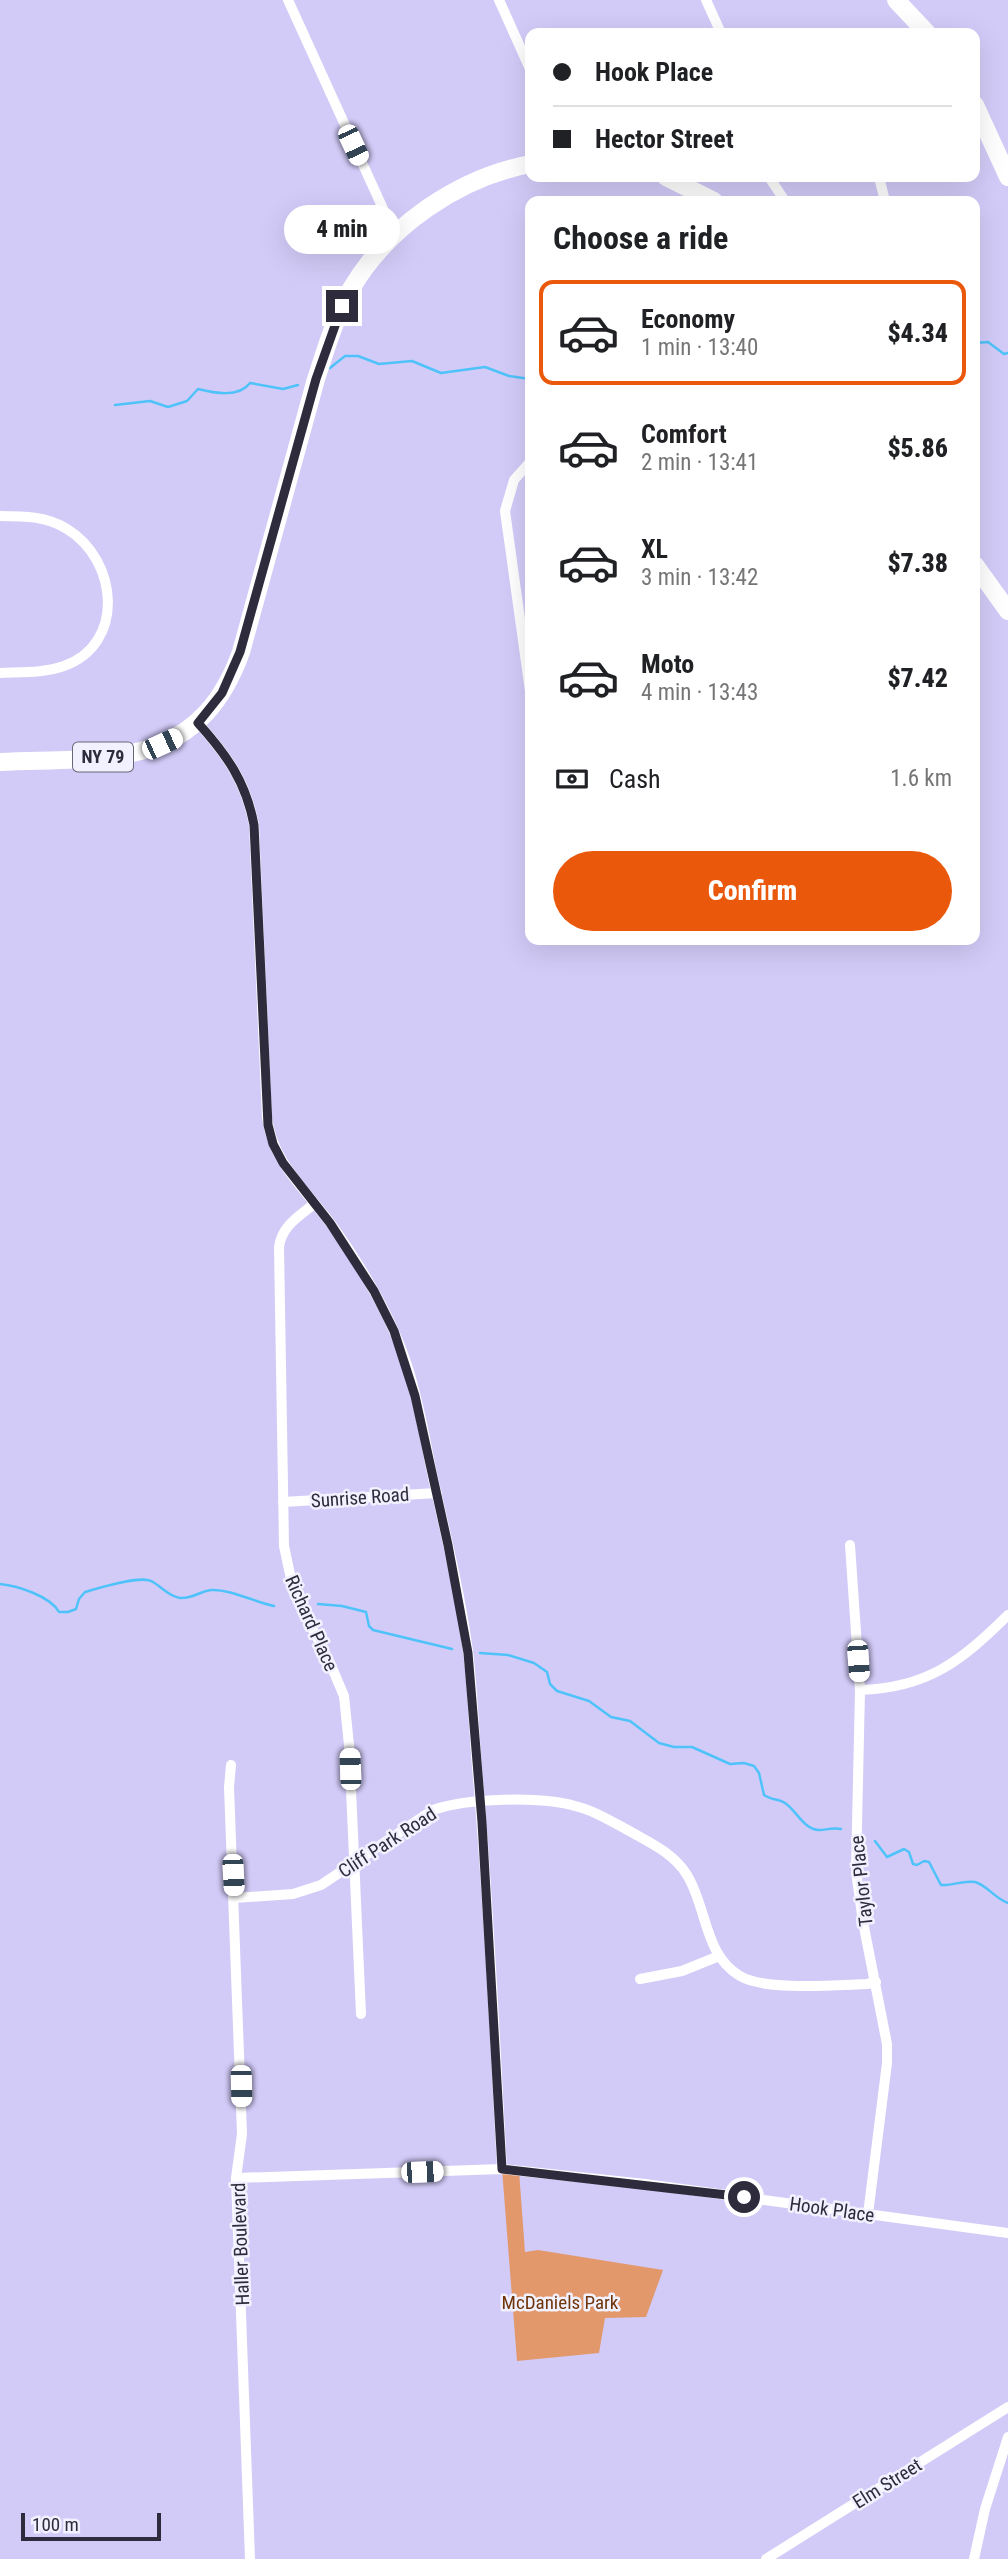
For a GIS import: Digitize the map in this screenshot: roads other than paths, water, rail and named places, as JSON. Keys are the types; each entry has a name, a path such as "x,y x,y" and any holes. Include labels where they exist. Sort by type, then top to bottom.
{"main road":[{"path":"896,0 922,28"},
{"path":"980,116 1008,177"},
{"name":"NY 79","path":"0,762 90,758 141,751 179,736 198,723 222,693 240,652 316,379 351,289 367,265 408,223 450,194 501,171 525,165"},
{"path":"676,182 704,196"},
{"path":"980,572 1008,611"}],"street":[{"path":"288,0 395,235"},
{"path":"499,0 525,58"},
{"path":"706,0 719,28"},
{"path":"525,468 514,480 505,511 525,655"},
{"path":"0,516 25,516 48,521 66,527 79,537 101,564 108,603 101,635 81,657 64,666 47,670 0,673"},
{"path":"198,723 230,763 250,803 255,839 268,1125 279,1156 357,1262 394,1331 415,1396 437,1493 468,1653 480,1802 502,2169"},
{"name":"Richard Place","path":"314,1204 288,1225 279,1247 284,1546 291,1584 344,1696 349,1745 360,2014"},
{"name":"Sunrise Road","path":"283,1502 437,1493"},
{"name":"Taylor Place","path":"850,1545 860,1690 856,1871 863,1922 887,2035 887,2063 868,2214"},
{"path":"860,1690 890,1688 941,1671 956,1662 1008,1615"},
{"name":"Haller Boulevard","path":"231,1765 230,1803 242,2134 236,2178 250,2559"},
{"name":"Cliff Park Road","path":"234,1898 309,1891 433,1810 457,1803 551,1801 576,1806 604,1817 663,1850 682,1867 693,1886 712,1943 719,1956 739,1976 765,1983 876,1982"},
{"path":"640,1979 682,1971 719,1956"},
{"name":"Hook Place","path":"236,2178 502,2169 645,2184 1008,2233"},
{"name":"Elm Street","path":"766,2559 1008,2407"},
{"path":"974,2559 985,2509 1008,2437"}],"waterway":[{"path":"980,343 988,342 1004,354 1008,353"},
{"path":"330,368 345,356 358,356 379,364 412,361 441,373 485,367 509,376 525,378"},
{"path":"115,405 150,401 168,407 187,401 198,389 233,393 250,383 283,389 298,385"},
{"path":"0,1584 41,1597 59,1612 76,1609 85,1592 120,1582 140,1580 153,1582 169,1594 180,1598 219,1590 274,1606"},
{"path":"318,1604 366,1612 369,1626 373,1630 452,1649"},
{"path":"480,1653 508,1655 534,1663 547,1672 550,1684 557,1691 589,1701 611,1717 630,1721 659,1743 674,1747 692,1747 730,1764 744,1763 754,1766 759,1773 764,1795 785,1803 809,1827 819,1830 841,1829"},
{"path":"875,1841 887,1857 904,1849 909,1852 913,1864 929,1862 941,1885 975,1882 1008,1903"}],"park label":[{"name":"McDaniels Park","path":"560,2302"}]}
